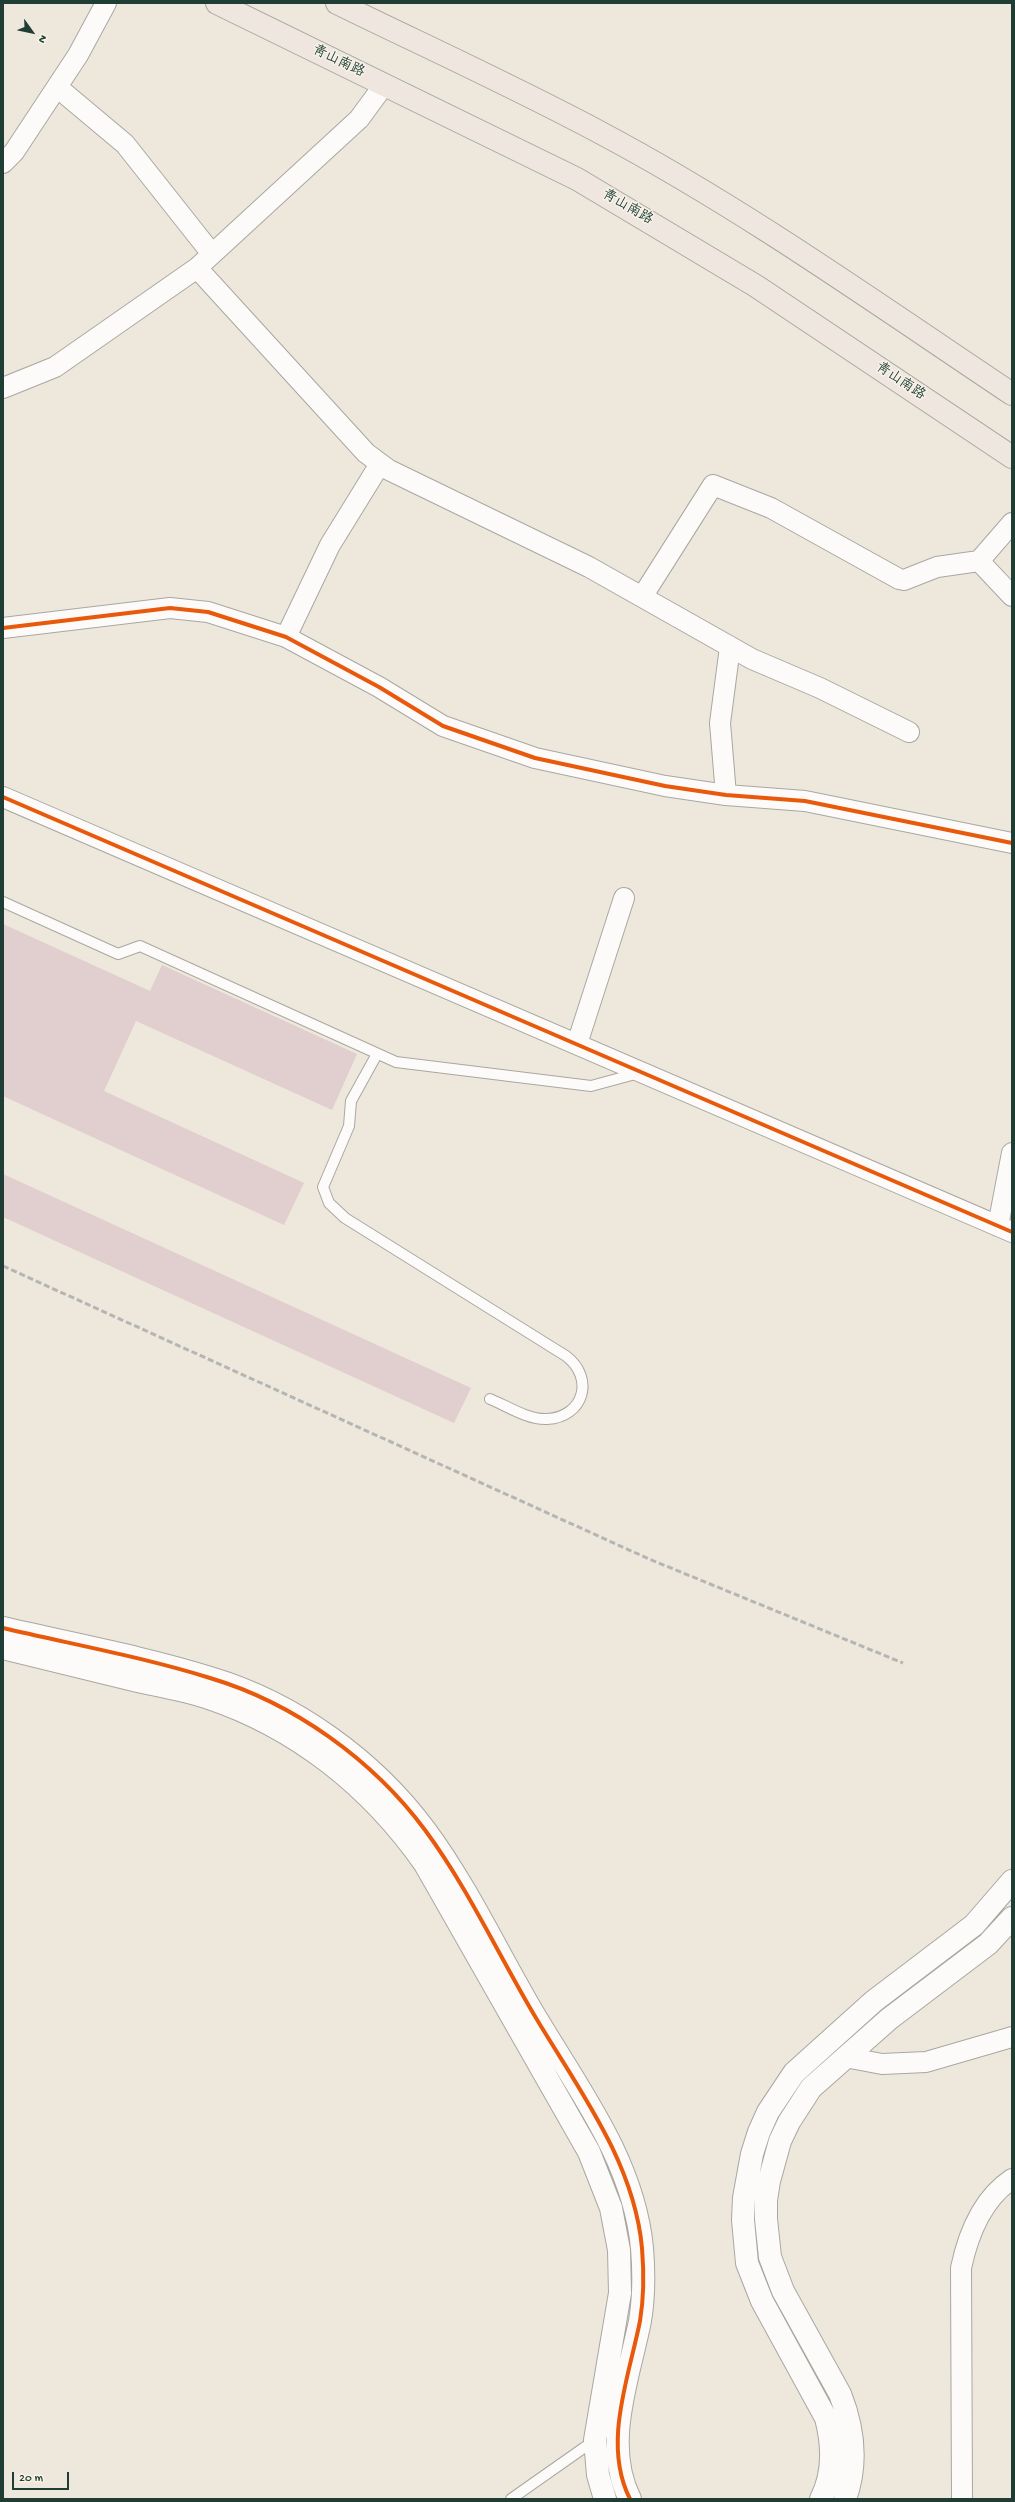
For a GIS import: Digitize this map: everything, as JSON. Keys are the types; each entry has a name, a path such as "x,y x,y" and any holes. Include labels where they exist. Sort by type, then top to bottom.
{"main road":[{"name":"青山南路","path":"217,3 577,179 638,214 756,286 1012,457"},
{"path":"337,3 601,133 664,169 784,243 1012,394"}],"street":[{"path":"3,163 14,152 57,88 78,55 106,3"},
{"path":"3,388 55,367 197,268 359,119 384,85"},
{"path":"57,88 125,144 212,254"},
{"path":"197,268 366,452 380,464 396,474 589,567 752,659 820,688 909,732"},
{"path":"286,637 330,545 380,464"},
{"path":"642,597 713,485 771,508 899,579 904,580 937,567 979,561 1012,523"},
{"path":"979,561 1012,596"},
{"path":"3,628 170,608 208,612 286,637 379,687 443,726 476,739 535,758 613,777 726,794 805,801 1012,843"},
{"path":"726,794 720,723 730,647"},
{"path":"3,797 1005,1229 1012,1152"},
{"path":"577,1044 624,898"},
{"path":"3,1628 211,1678 267,1701 306,1722 342,1746 385,1783 424,1829 442,1854 526,2002 609,2141 633,2202 642,2248 643,2295 617,2441 620,2470 630,2499"},
{"path":"3,1648 205,1697 258,1719 307,1746 351,1779 390,1818 409,1841 425,1864 589,2152 609,2202 619,2250 620,2293 595,2440 598,2475 605,2499"},
{"path":"821,2499 831,2465 830,2434 826,2418 762,2301 748,2263 743,2220 746,2177 752,2154 768,2112 794,2073 874,2001 974,1925 1012,1881"},
{"path":"845,2499 853,2468 854,2449 847,2411 840,2394 783,2291 770,2257 766,2219 769,2181 773,2161 789,2122 811,2088 845,2057 937,1980 988,1944 1012,1918"},
{"path":"845,2057 882,2064 926,2062 1012,2037"},
{"path":"962,2499 961,2268 964,2250 978,2218 996,2193 1012,2179"}],"lane":[{"path":"3,902 118,954 140,946 396,1062 415,1066 591,1086 643,1072"},
{"path":"377,1054 351,1101 349,1126 323,1187 329,1203 345,1218 566,1356 578,1367 582,1375 583,1394 578,1402 568,1411 556,1417 540,1419 532,1417 490,1399"},
{"path":"511,2499 595,2440"}],"building":[{"path":"3,924 150,991 162,965 357,1054 332,1110 136,1021 104,1091 304,1183 284,1225 3,1096"},
{"path":"3,1174 471,1388 454,1423 3,1217"}],"railway":[{"path":"3,1266 649,1559 903,1663"}],"cycle path":[{"path":"3,628 170,608 208,612 286,637 379,687 443,726 535,758 665,786 726,795 805,801 1012,843"},
{"path":"3,797 1012,1232"},
{"path":"3,1628 185,1670 241,1689 272,1702 330,1737 381,1780 404,1804 441,1852 522,1994 602,2128 616,2156 628,2186 637,2216 642,2248 642,2303 640,2321 620,2410 618,2433 618,2456 622,2478 630,2499"}]}
